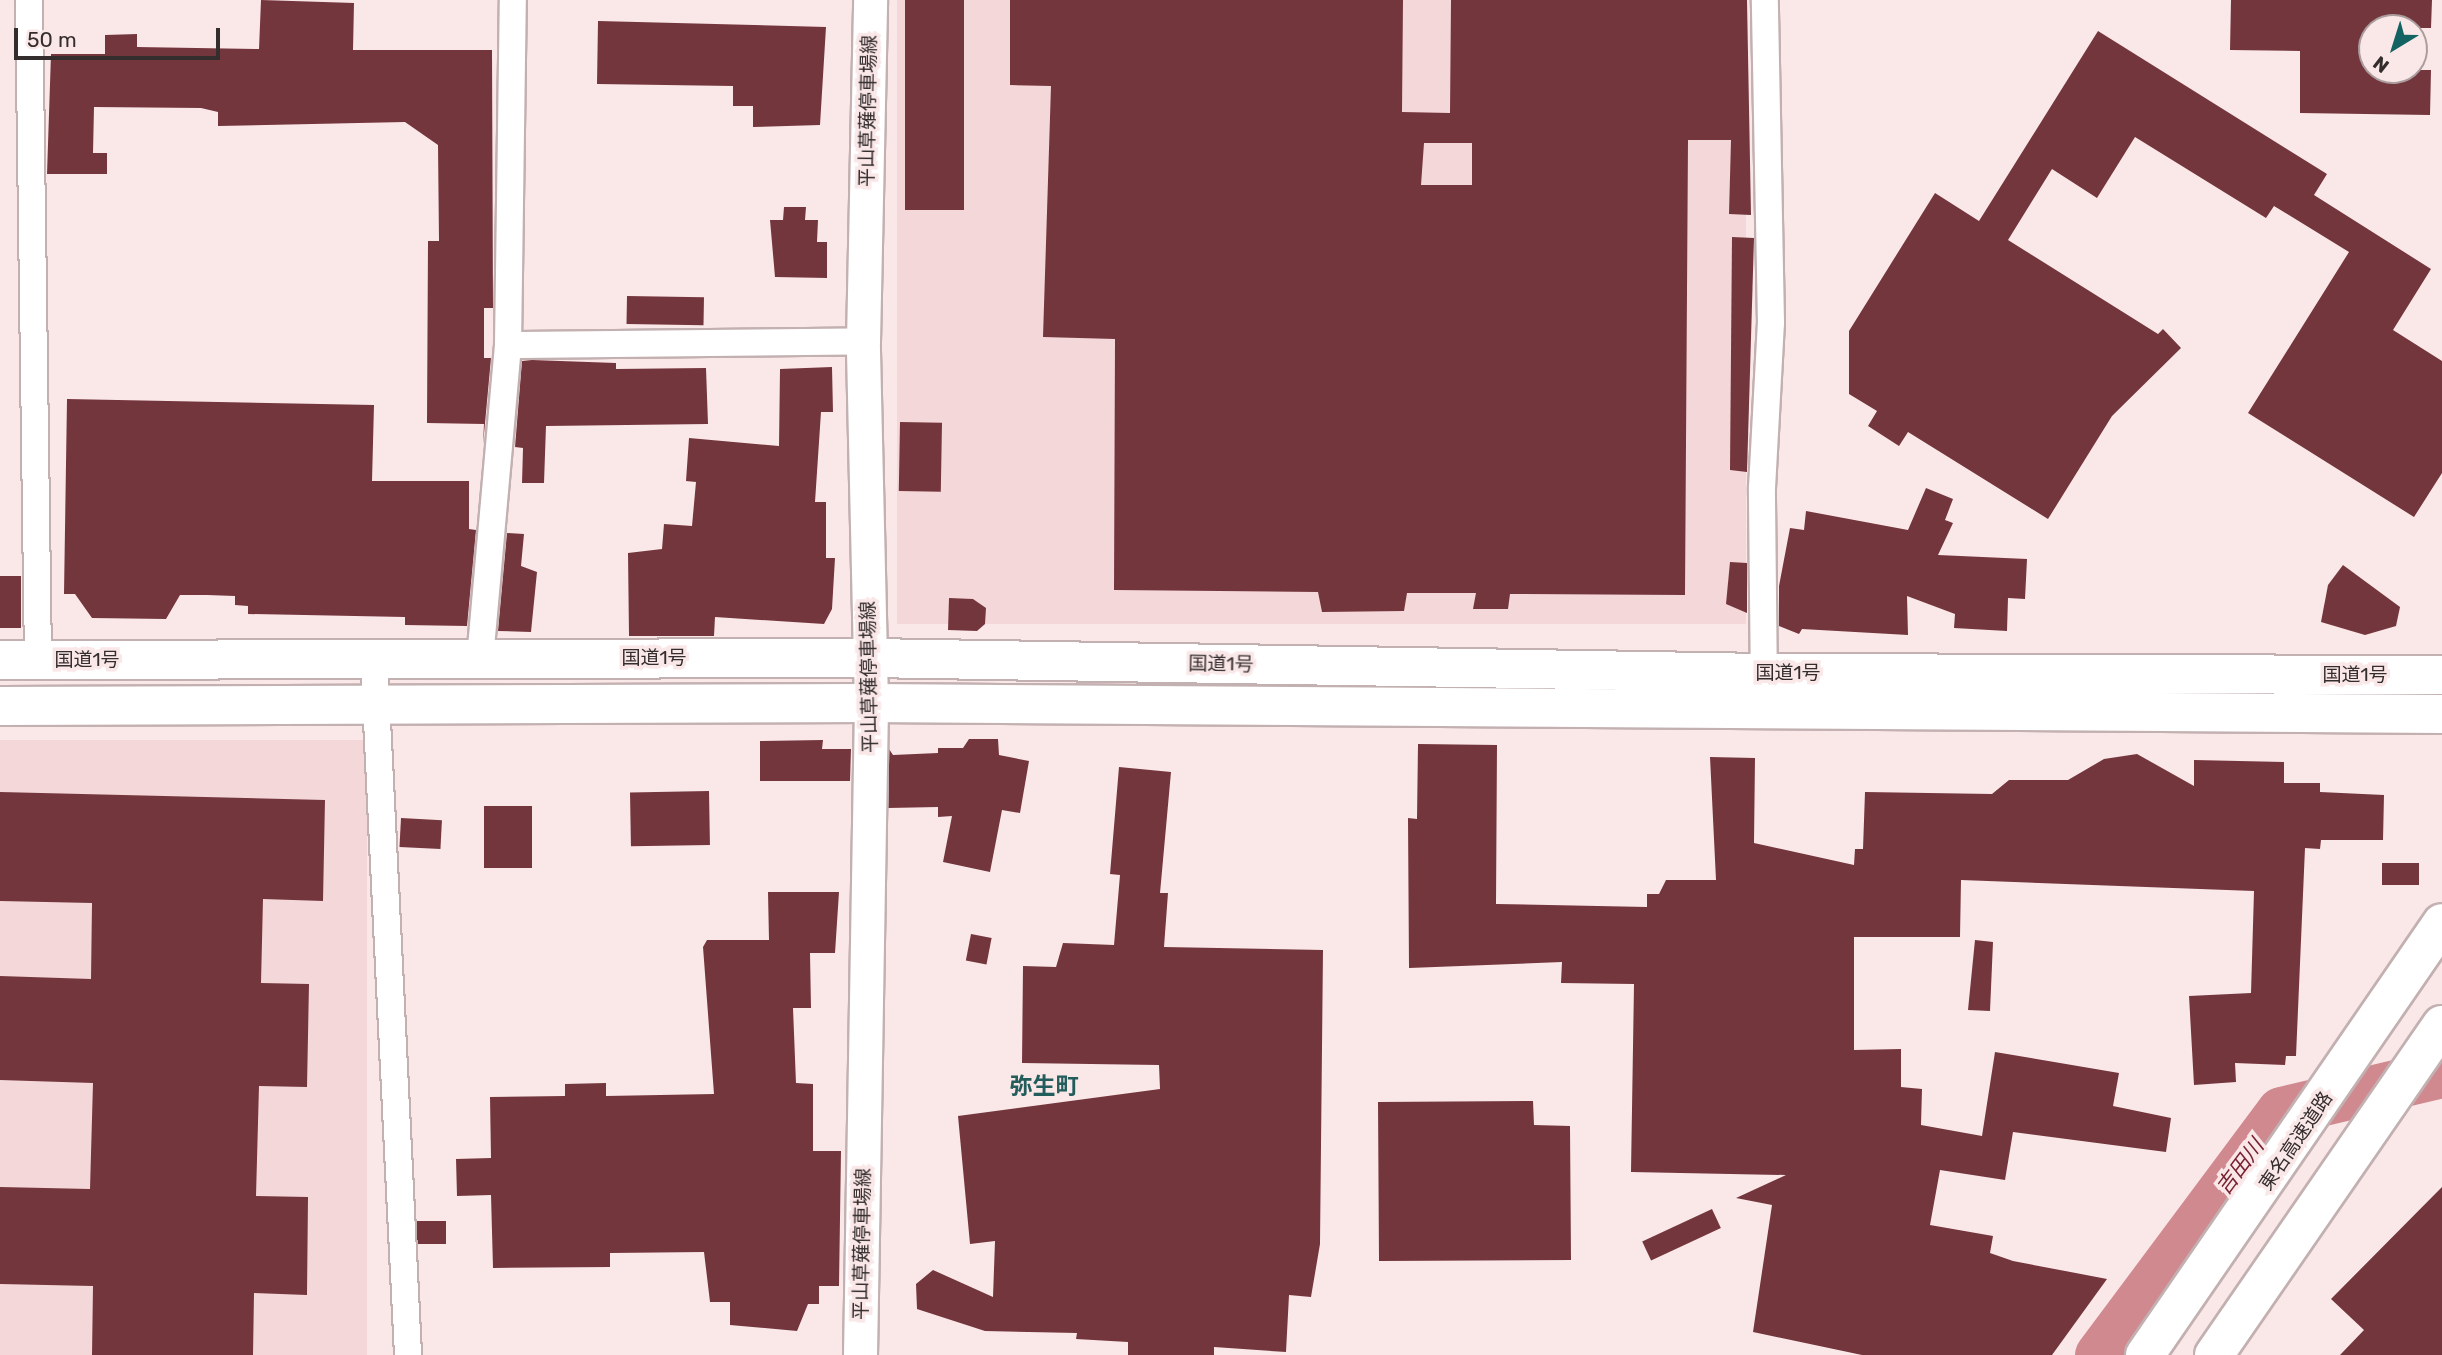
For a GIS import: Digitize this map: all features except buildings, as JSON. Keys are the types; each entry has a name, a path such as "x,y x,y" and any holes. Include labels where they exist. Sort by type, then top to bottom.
{"highway":[{"name":"国道1号","path":"0,660 869,658 1766,673 2442,675"},
{"name":"国道1号","path":"0,706 871,703 1762,713 2442,714"},
{"name":"東名高速道路","path":"2145,1355 2442,923"},
{"path":"2214,1355 2442,1025"}],"main road":[{"name":"平山草薙停車場線","path":"860,1355 871,703 863,341 870,0"}],"street":[{"path":"29,0 38,660"},
{"path":"480,659 509,345 513,0"},
{"path":"1762,713 1766,673 1762,488 1771,323 1765,0"},
{"path":"509,345 863,341"},
{"path":"374,659 408,1355"}],"shaded area":[{"path":"897,0 1746,0 1746,624 897,624"},
{"path":"0,740 367,740 367,1355 0,1355"}],"waterway":[{"name":"吉田川","path":"2099,1355 2281,1111 2442,1073"}],"district":[{"name":"弥生町","path":"1044,1086"}]}
